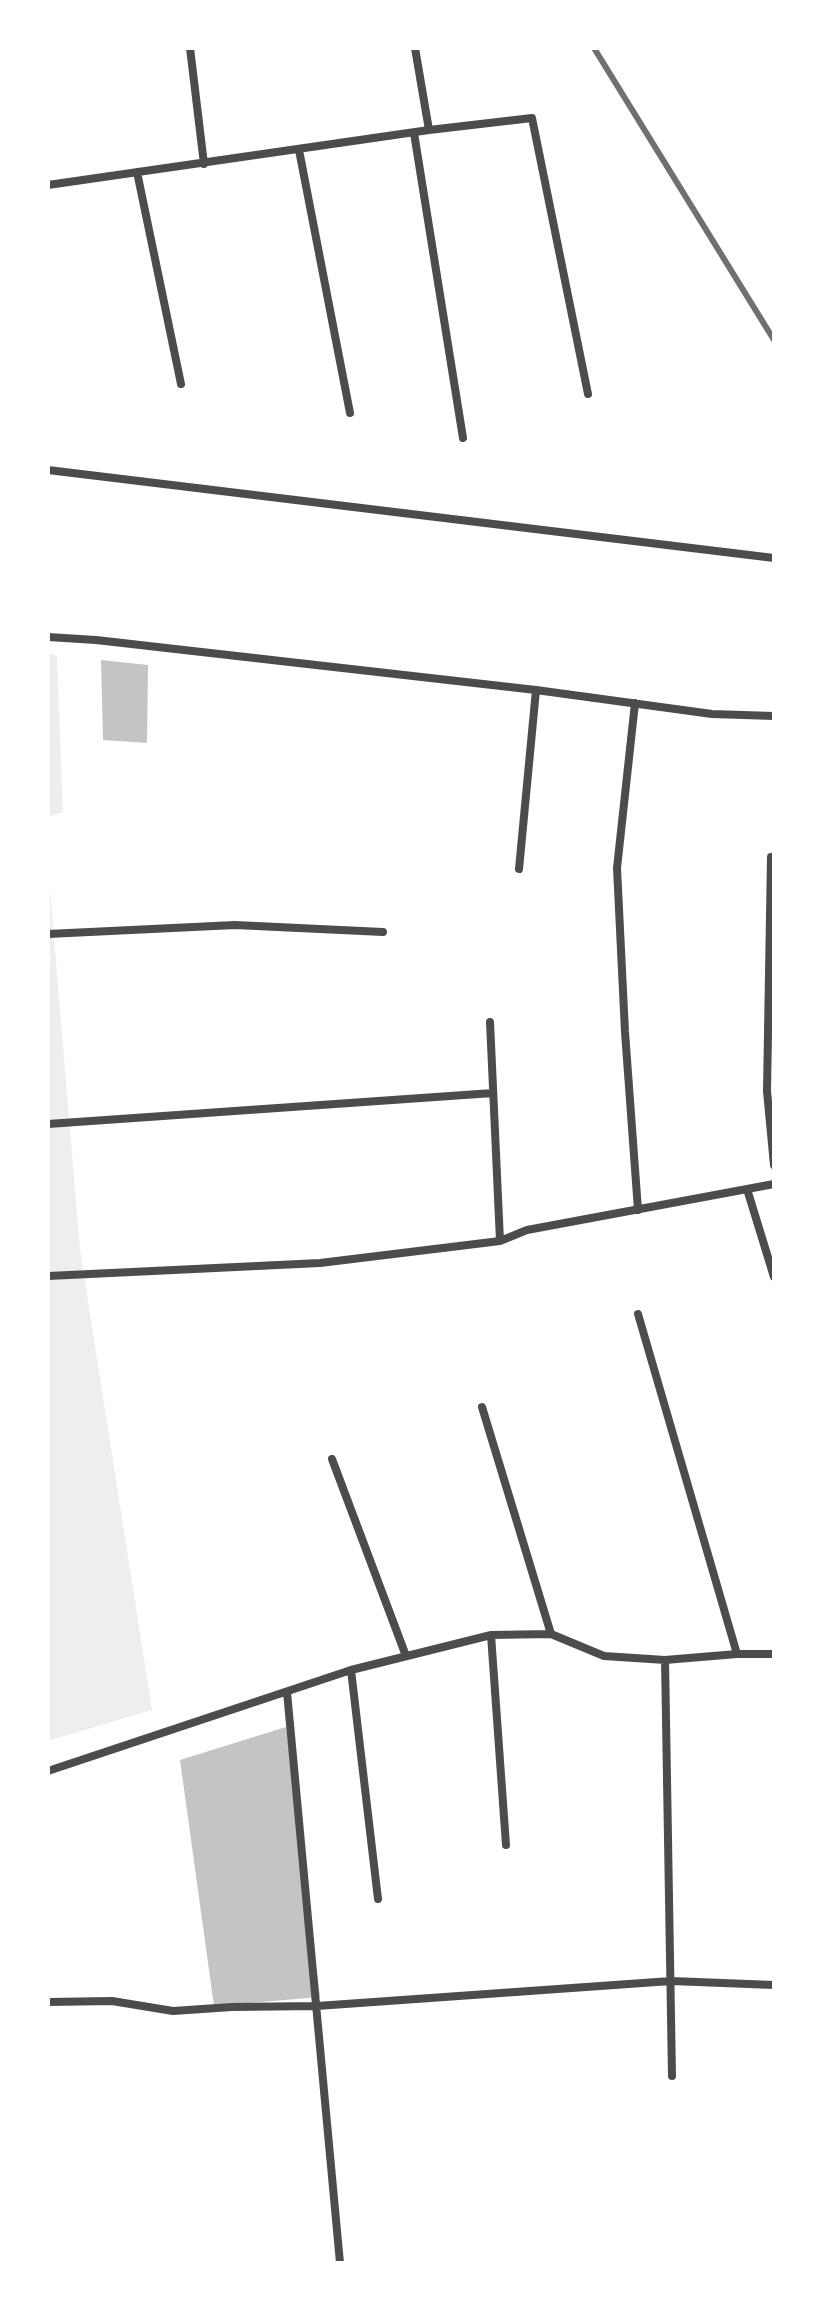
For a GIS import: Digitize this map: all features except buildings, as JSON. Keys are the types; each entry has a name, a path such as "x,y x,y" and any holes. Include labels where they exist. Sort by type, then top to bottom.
{"street":[{"path":"190,48 204,164"},
{"path":"415,48 429,130"},
{"path":"48,185 532,118 588,394"},
{"path":"414,133 463,438"},
{"path":"299,150 350,413"},
{"path":"137,172 181,384"},
{"path":"48,470 774,558"},
{"path":"48,637 536,690 712,714 774,716"},
{"path":"519,869 536,690"},
{"path":"635,703 617,868 638,1210"},
{"path":"771,857 767,1091 774,1165"},
{"path":"48,934 235,925 383,932"},
{"path":"490,1022 500,1241"},
{"path":"48,1124 493,1093"},
{"path":"48,1276 320,1263 500,1241 527,1230 774,1184"},
{"path":"747,1189 774,1277"},
{"path":"638,1314 737,1654"},
{"path":"482,1407 551,1634"},
{"path":"332,1459 406,1656"},
{"path":"48,1771 351,1670 491,1635 551,1634 604,1656 665,1660 774,1654"},
{"path":"491,1635 506,1845"},
{"path":"665,1660 672,2076"},
{"path":"351,1670 378,1899"},
{"path":"287,1692 340,2263"},
{"path":"48,2002 112,2001 173,2011 317,2006 671,1981 774,1985"}],"shaded area":[{"path":"48,652 57,656 63,812 48,817"},
{"path":"48,865 80,1250 152,1710 48,1741"}],"railway":[{"path":"594,48 774,340"}]}
